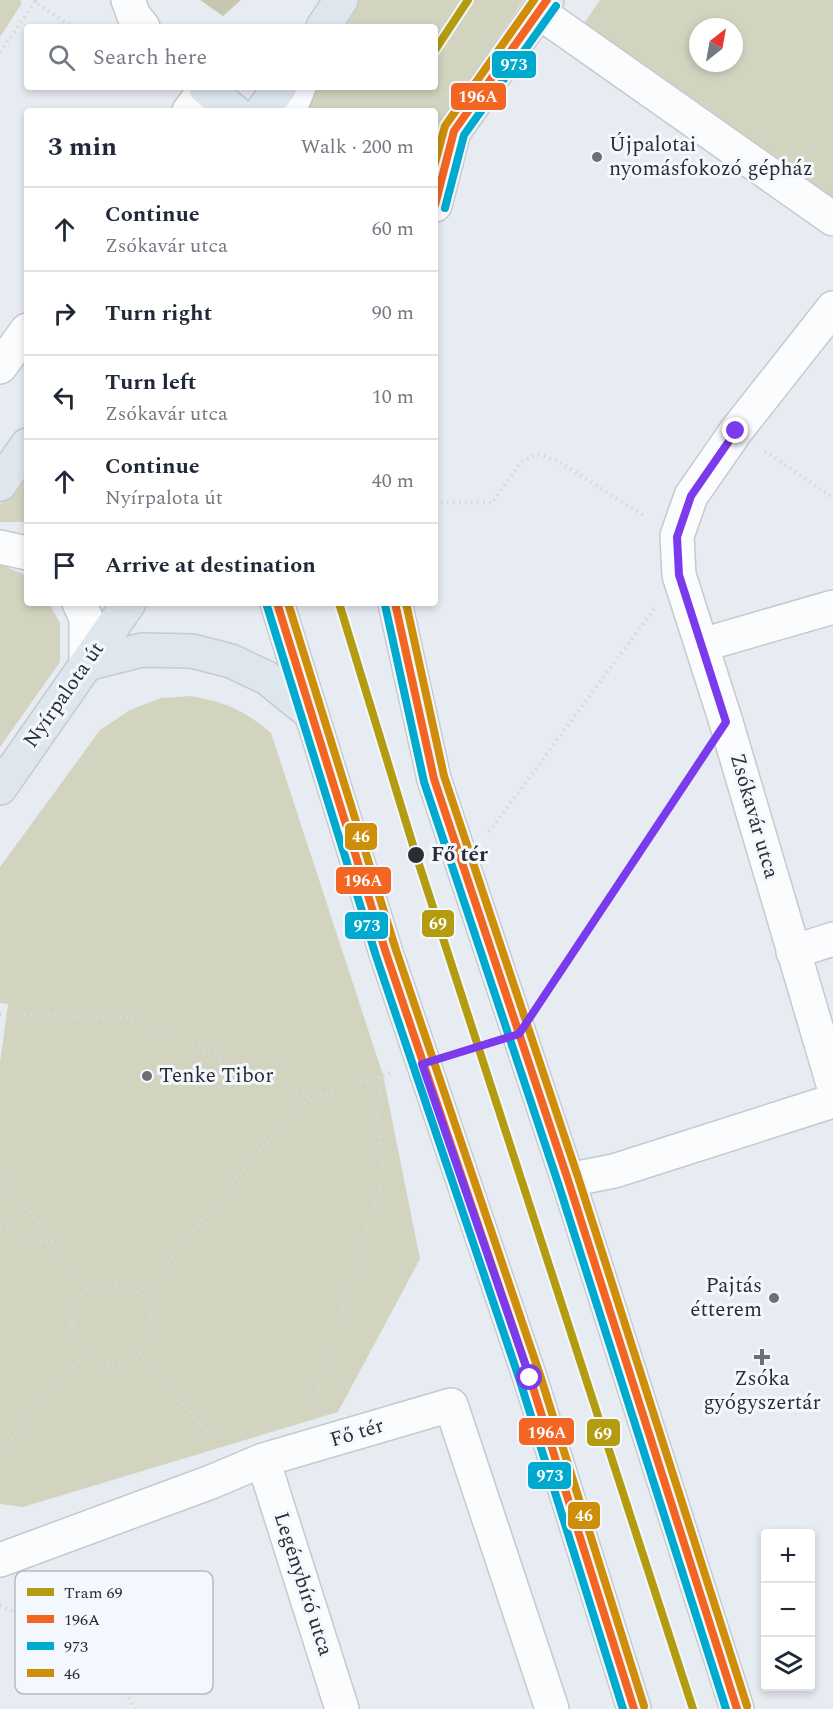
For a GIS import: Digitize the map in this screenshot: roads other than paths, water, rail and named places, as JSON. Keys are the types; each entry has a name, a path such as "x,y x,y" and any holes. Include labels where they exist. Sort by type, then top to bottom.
{"main road":[{"path":"325,24 341,0"},
{"path":"438,155 543,6"},
{"path":"264,108 278,90"},
{"path":"200,95 228,108"},
{"path":"0,484 24,449"},
{"name":"Nyírpalota út","path":"0,788 127,606"},
{"path":"86,664 142,650 192,651 231,661 267,678 309,712"}],"street":[{"path":"128,0 134,16 141,24"},
{"path":"543,6 833,219"},
{"path":"290,108 297,90"},
{"path":"438,193 454,131"},
{"path":"833,308 736,431 691,496 677,537 679,575 702,645 833,607"},
{"path":"0,367 24,334"},
{"path":"0,547 24,552"},
{"path":"80,606 86,618 86,664"},
{"path":"279,606 309,712 422,1064 530,1378 634,1709"},
{"path":"397,606 434,779 568,1180 737,1709"},
{"name":"Zsókavár utca","path":"702,645 833,1084"},
{"path":"793,952 833,939"},
{"path":"568,1180 624,1168 833,1101"},
{"name":"Fő tér","path":"0,1560 212,1482 263,1460 451,1405 552,1709"},
{"name":"Legénybíró utca","path":"263,1460 342,1709"}],"tram line":[{"name":"69","path":"438,45 468,0"},
{"name":"69","path":"340,606 416,855 693,1709"}],"place":[{"name":"Újpalotai nyomásfokozó gépház","path":"597,157"},
{"name":"Fő tér","path":"416,855"},
{"name":"Tenke Tibor","path":"147,1076"},
{"name":"Pajtás étterem","path":"774,1298"},
{"name":"Zsóka gyógyszertár","path":"762,1357"}]}
